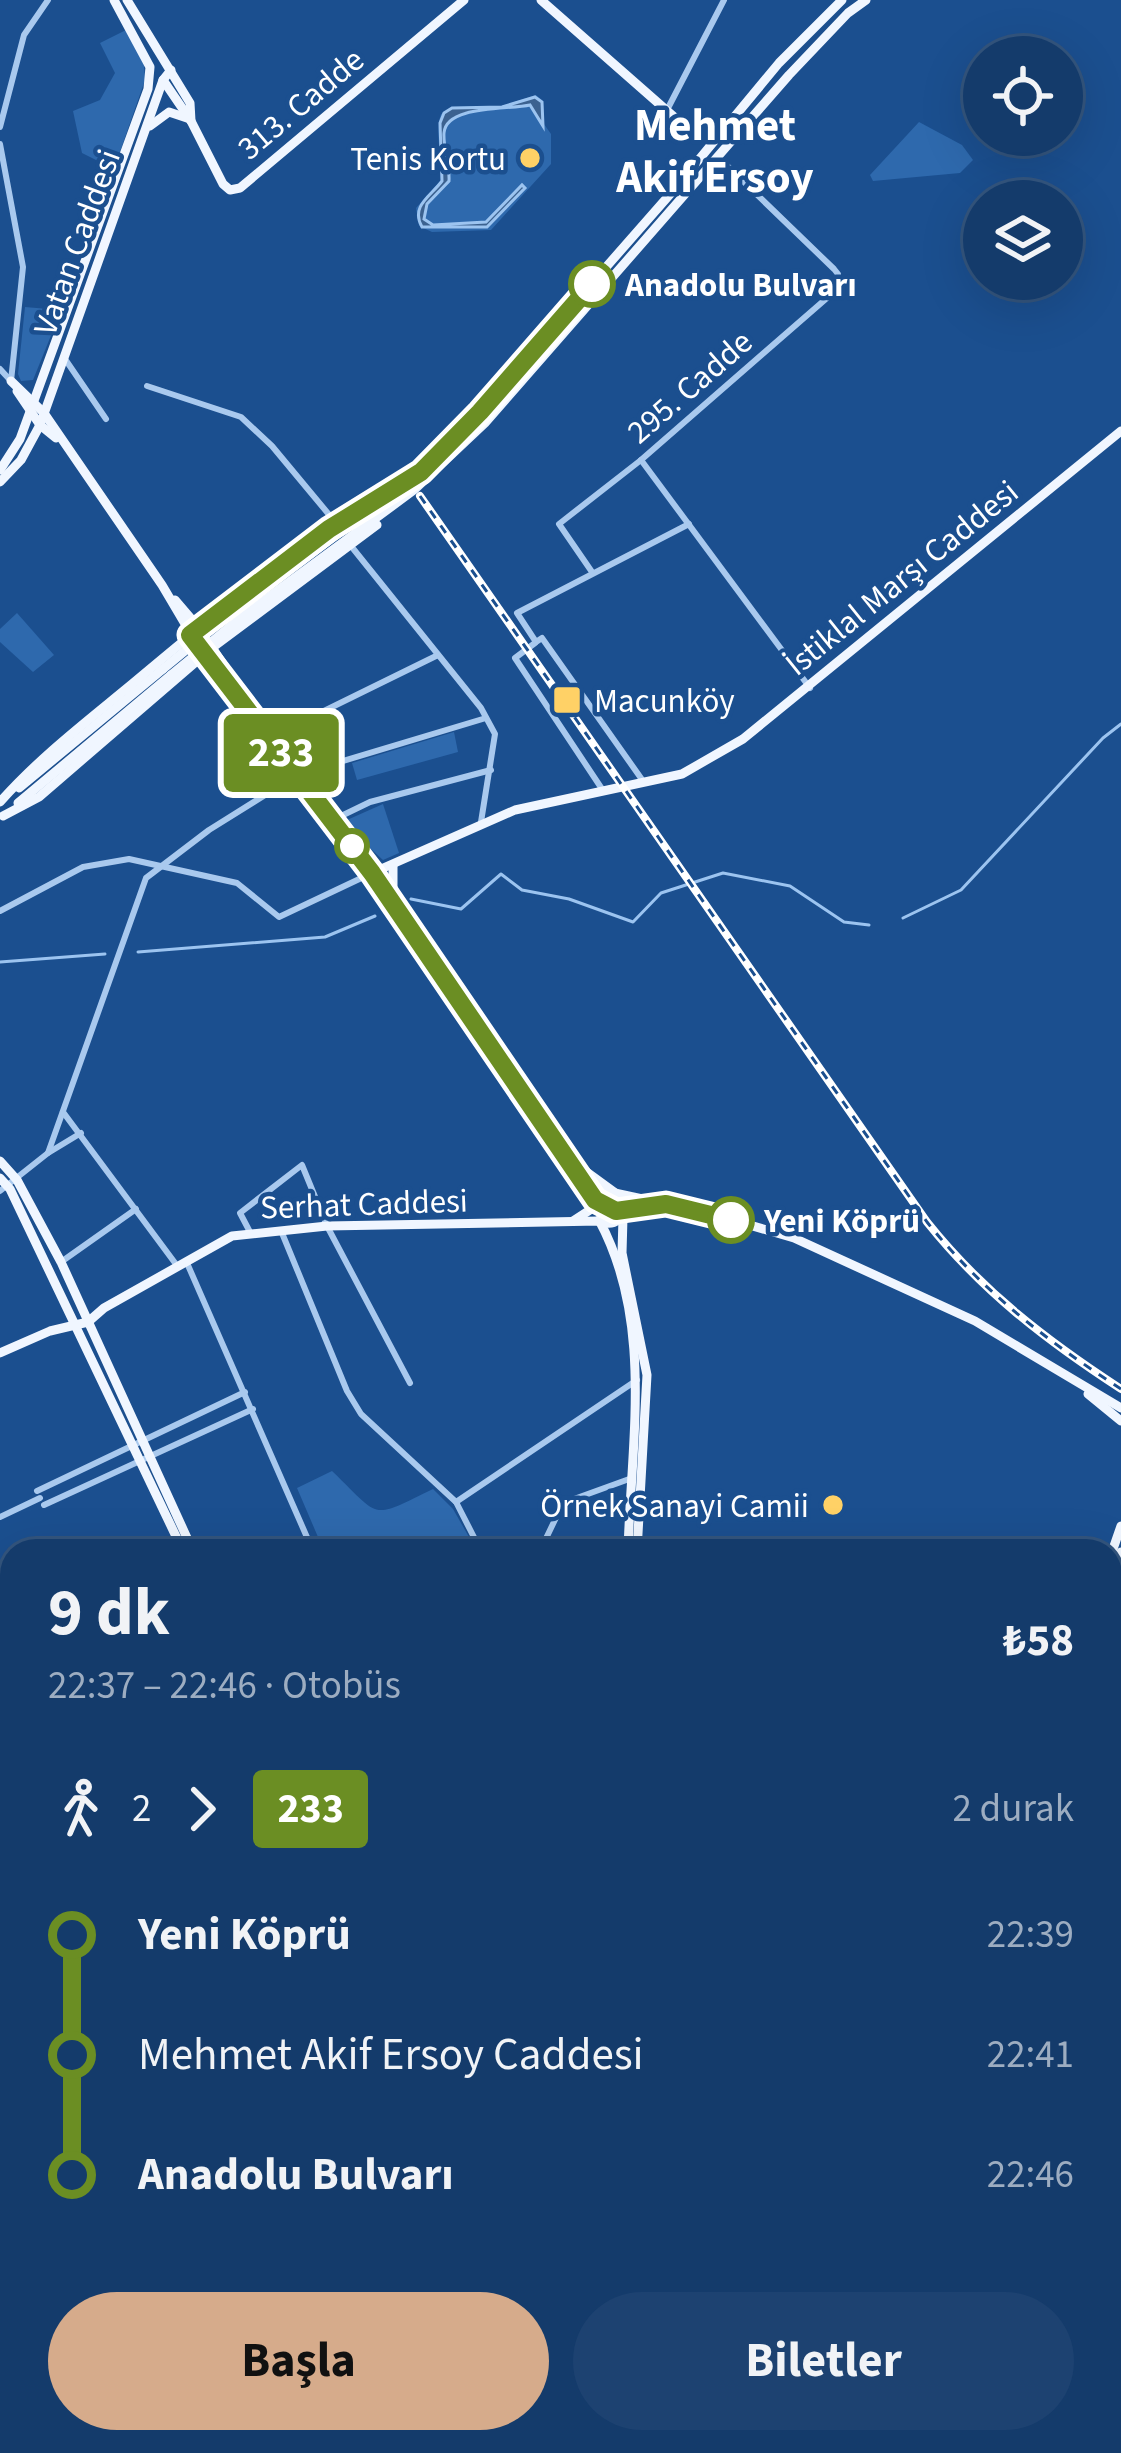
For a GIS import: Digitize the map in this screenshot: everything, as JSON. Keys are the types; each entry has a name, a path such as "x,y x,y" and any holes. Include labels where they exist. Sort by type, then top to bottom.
{"main road":[{"path":"114,0 150,70"},
{"path":"127,0 166,70"},
{"name":"313. Cadde","path":"166,70 190,103 191,121 223,184 230,190 240,188 464,0"},
{"path":"546,0 698,138 717,138"},
{"path":"169,670 208,652 350,544 410,486 480,412 779,63 842,0"},
{"path":"0,802 485,424 848,13 866,0"},
{"path":"150,70 156,60 166,70"},
{"path":"150,70 166,70"},
{"name":"Vatan Caddesi","path":"0,470 17,446 91,252 146,96 150,70"},
{"name":"Vatan Caddesi","path":"0,482 21,460 42,419 166,70"},
{"path":"147,129 170,112 191,121"},
{"path":"698,138 699,160"},
{"path":"15,384 40,382"},
{"path":"15,384 61,442 242,701 383,874 581,1168 618,1195 624,1212 619,1257 642,1378 633,1539"},
{"name":"İstiklal Marşı Caddesi","path":"383,874 481,822 540,803 688,771 743,739 1121,431"},
{"path":"2,817 169,670 195,632 215,615 337,524 399,483 410,486"},
{"path":"215,615 220,626 232,633"},
{"path":"208,652 383,874 585,1187 619,1257"},
{"path":"0,1161 6,1184 83,1324 178,1539"},
{"path":"6,1184 61,1262 77,1312"},
{"path":"573,1221 606,1192 794,1238 975,1321 1121,1408"},
{"path":"594,1204 624,1212"},
{"name":"Serhat Caddesi","path":"50,1331 83,1324 104,1307 232,1236 327,1226 614,1223 624,1212 666,1204"},
{"name":"Serhat Caddesi","path":"0,1353 50,1331 77,1312 104,1307"},
{"path":"1055,1369 1121,1420"},
{"path":"145,1459 187,1539"}],"street":[{"path":"667,110 724,0"},
{"path":"0,127 24,35 45,1"},
{"path":"0,144 23,267 15,384"},
{"name":"295. Cadde","path":"592,572 559,524 641,460 835,291 838,274 718,158"},
{"path":"63,356 106,419"},
{"path":"0,370 15,384"},
{"path":"147,386 241,417 337,524"},
{"path":"641,460 810,688"},
{"path":"536,642 517,613 688,524"},
{"path":"350,544 495,734 481,822"},
{"path":"602,789 515,658 542,638 644,781"},
{"path":"275,735 438,655"},
{"path":"48,1153 146,878 300,774 486,718"},
{"path":"338,818 370,802 491,770"},
{"path":"0,911 97,863 128,859 237,884 279,917 383,874"},
{"path":"62,1112 182,1265 253,1409 308,1539"},
{"path":"6,1184 81,1133"},
{"path":"250,1233 240,1213 302,1165 327,1226 410,1383"},
{"path":"61,1262 136,1209"},
{"path":"280,1229 361,1414 456,1502 475,1539"},
{"path":"456,1502 642,1378"},
{"path":"0,1517 245,1392"},
{"path":"40,1498 145,1459 253,1409"},
{"path":"546,1539 563,1503 636,1478"}],"shaded area":[{"path":"126,30 144,65 145,80 114,169 82,153 73,111 100,100 115,73 100,43"},
{"path":"536,95 543,101 544,124 551,134 551,164 491,230 432,232 419,226 416,208 441,180 441,114 457,107 502,106"},
{"path":"535,97 542,102 543,126 530,105 479,110 447,124 449,181 427,204 424,219 433,225 486,222 522,185 525,188 487,227 422,227 420,207 442,181 440,123 444,113 452,108 502,107"},
{"path":"919,122 962,145 963,156 973,160 960,173 873,181 870,175"},
{"path":"54,281 71,286 33,380 21,381 25,307 48,309"},
{"path":"17,613 54,655 33,672 0,642 0,629"},
{"path":"454,732 458,752 357,780 352,763"},
{"path":"383,804 399,853 383,860 347,820"},
{"path":"332,1471 377,1510 433,1489 453,1509 470,1539 319,1539 297,1488"}],"waterway":[{"path":"903,918 961,890 1121,724"},
{"path":"411,899 461,909 501,874 522,890 569,899 633,922 661,893 723,873 790,886 844,922 869,925"},
{"path":"138,952 325,937 375,916"},
{"path":"0,962 105,954"}],"railway":[{"path":"420,496 927,1222 1017,1313 1121,1389"}],"bus line":[{"name":"233","path":"592,284 421,472 329,529 190,635 372,873 595,1200 616,1211 666,1204 731,1220"}],"place":[{"name":"Tenis Kortu","path":"530,158"},
{"name":"Anadolu Bulvarı","path":"592,284"},
{"name":"Macunköy","path":"567,700"},
{"name":"Yeni Köprü","path":"731,1220"},
{"name":"Örnek Sanayi Camii","path":"833,1505"}],"district":[{"name":"Mehmet Akif Ersoy","path":"715,150"}]}
